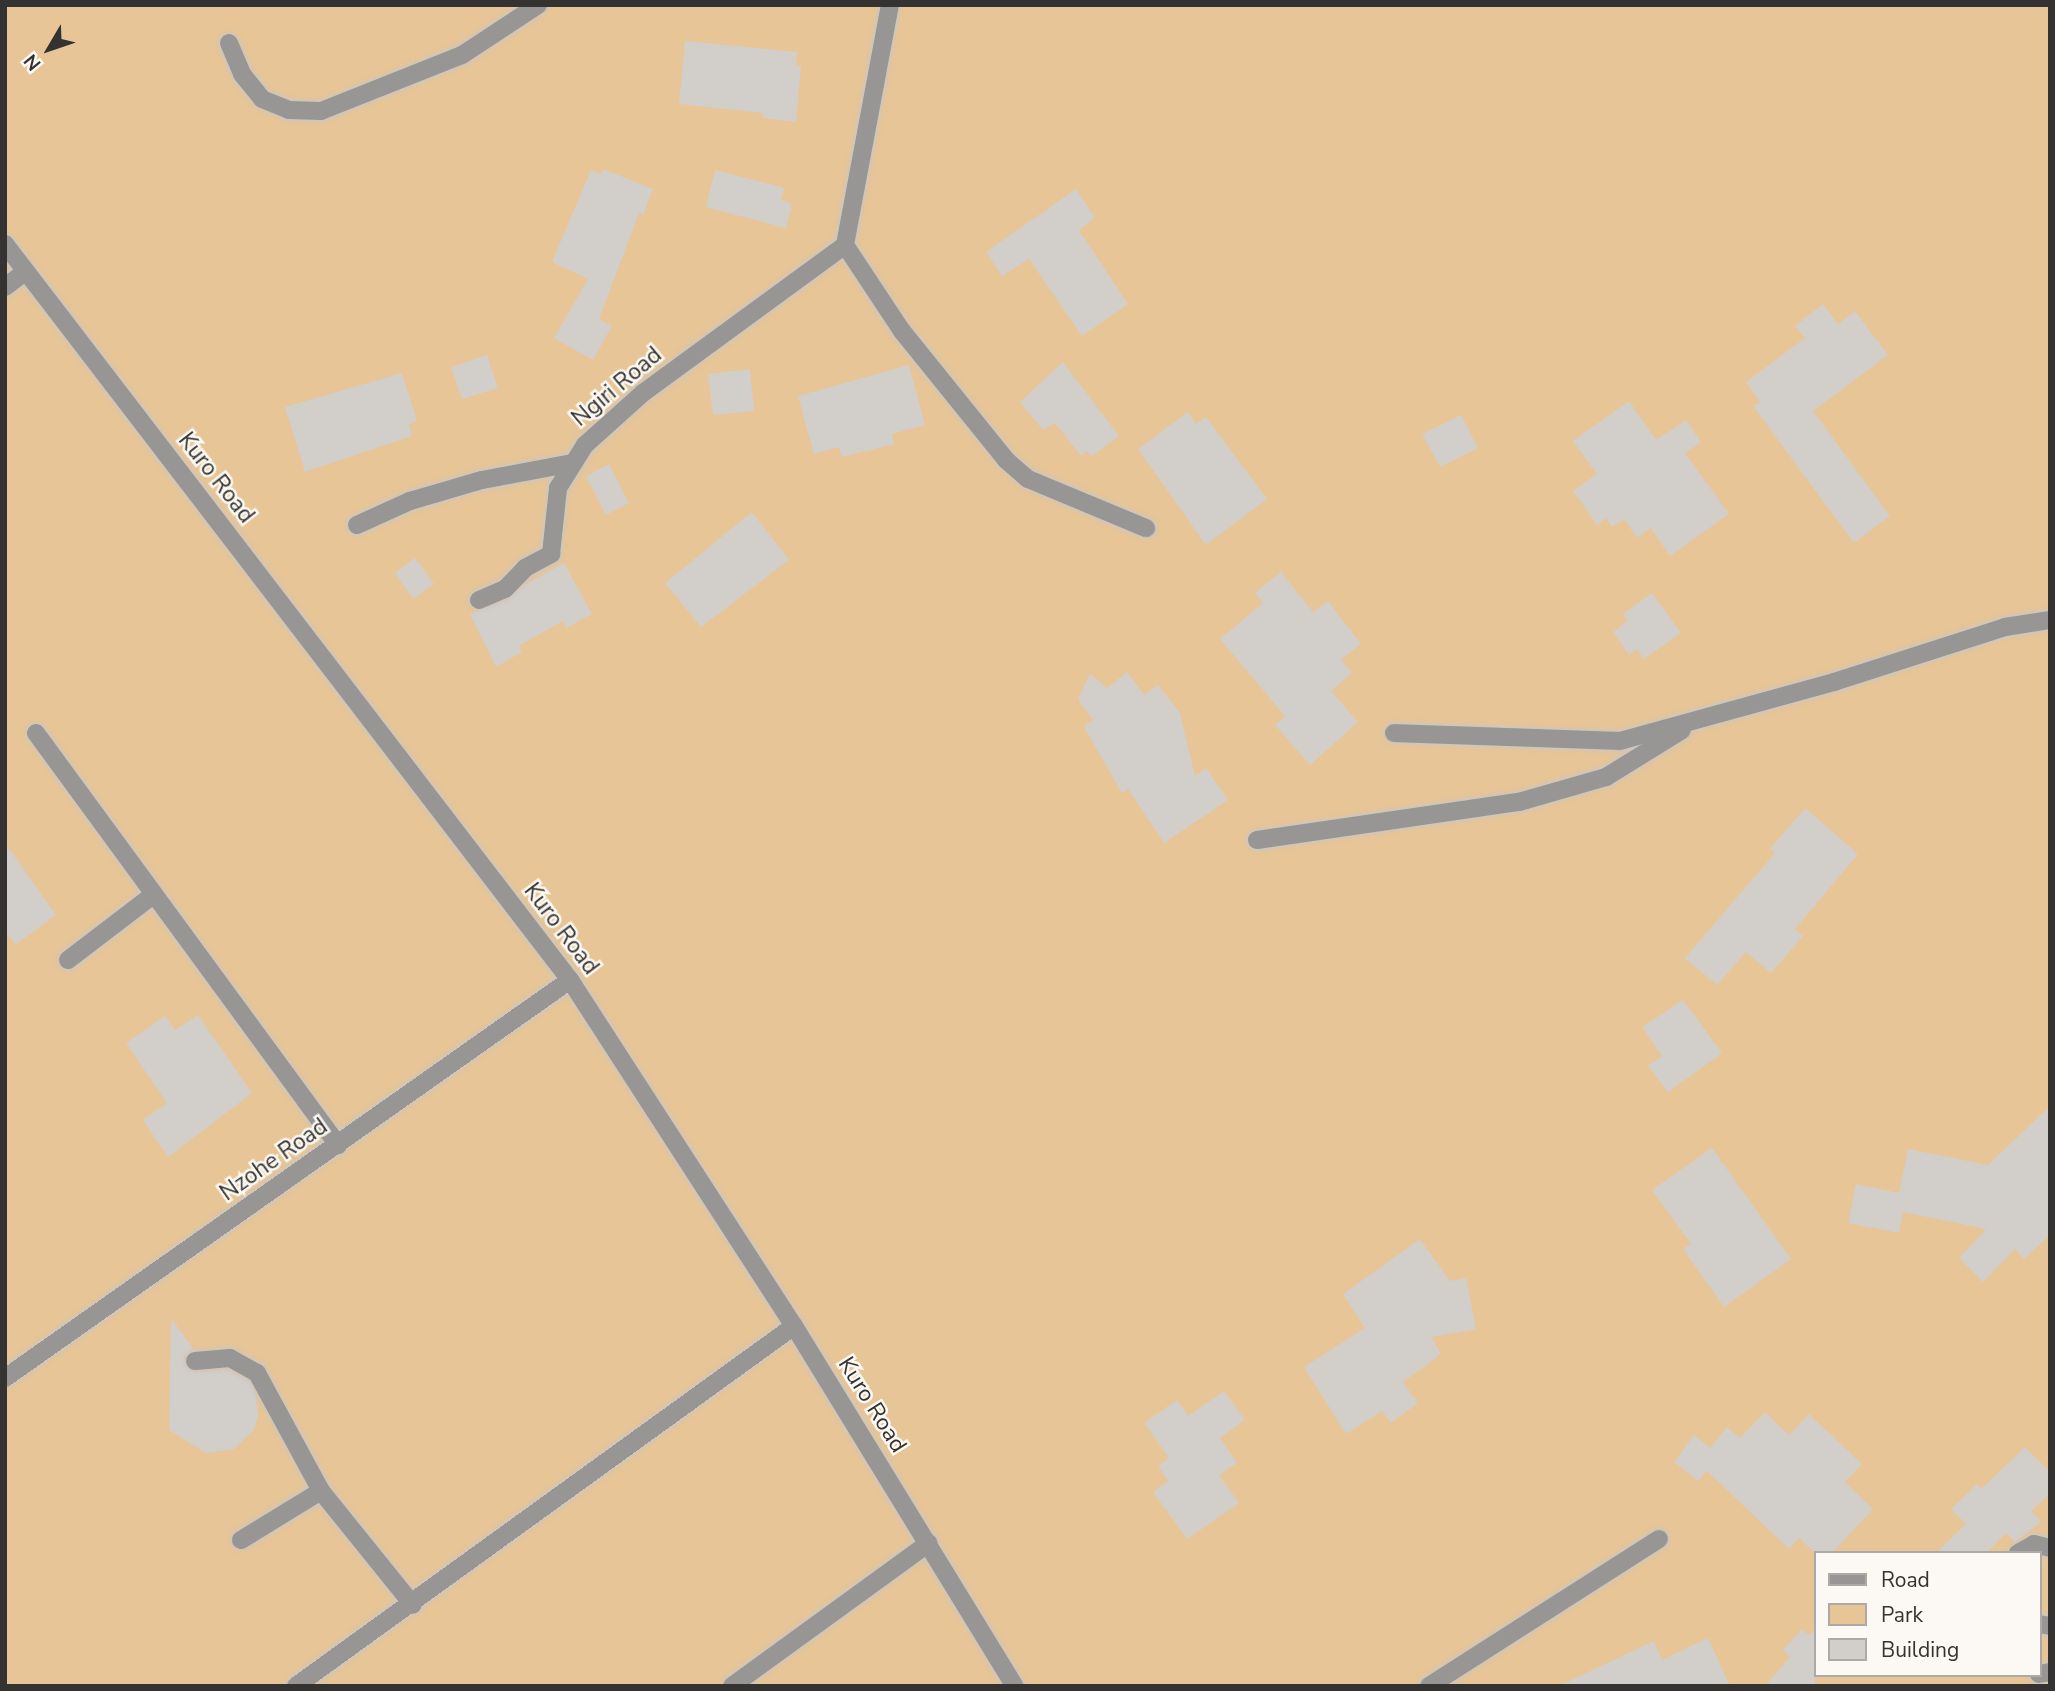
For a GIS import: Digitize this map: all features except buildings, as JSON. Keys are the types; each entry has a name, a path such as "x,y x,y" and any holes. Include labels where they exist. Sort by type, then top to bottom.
{"street":[{"path":"229,43 242,74 262,99 289,110 321,111 462,55 538,5"},
{"path":"890,5 845,245 902,331 1006,460 1028,479 1146,528"},
{"name":"Kuro Road","path":"5,244 570,980 794,1326 1015,1686"},
{"name":"Ngiri Road","path":"478,600 505,589 525,568 551,554 558,488 585,444 643,393 845,245"},
{"path":"5,287 26,271"},
{"path":"357,524 410,501 482,480 573,463"},
{"path":"1394,733 1620,741 2005,627 2050,620"},
{"path":"1257,839 1519,802 1606,776 1700,719"},
{"path":"36,733 338,1145"},
{"path":"68,960 153,895"},
{"name":"Nzohe Road","path":"5,1378 570,980"},
{"path":"296,1686 413,1605 794,1326"},
{"path":"195,1361 230,1358 257,1373 321,1492 413,1605"},
{"path":"241,1540 321,1492"},
{"path":"1429,1686 1659,1539"},
{"path":"732,1686 929,1543"},
{"path":"2022,1551 2035,1544 2050,1548"}],"green space":[{"path":"5,5 2050,5 2050,1686 5,1686"}]}
